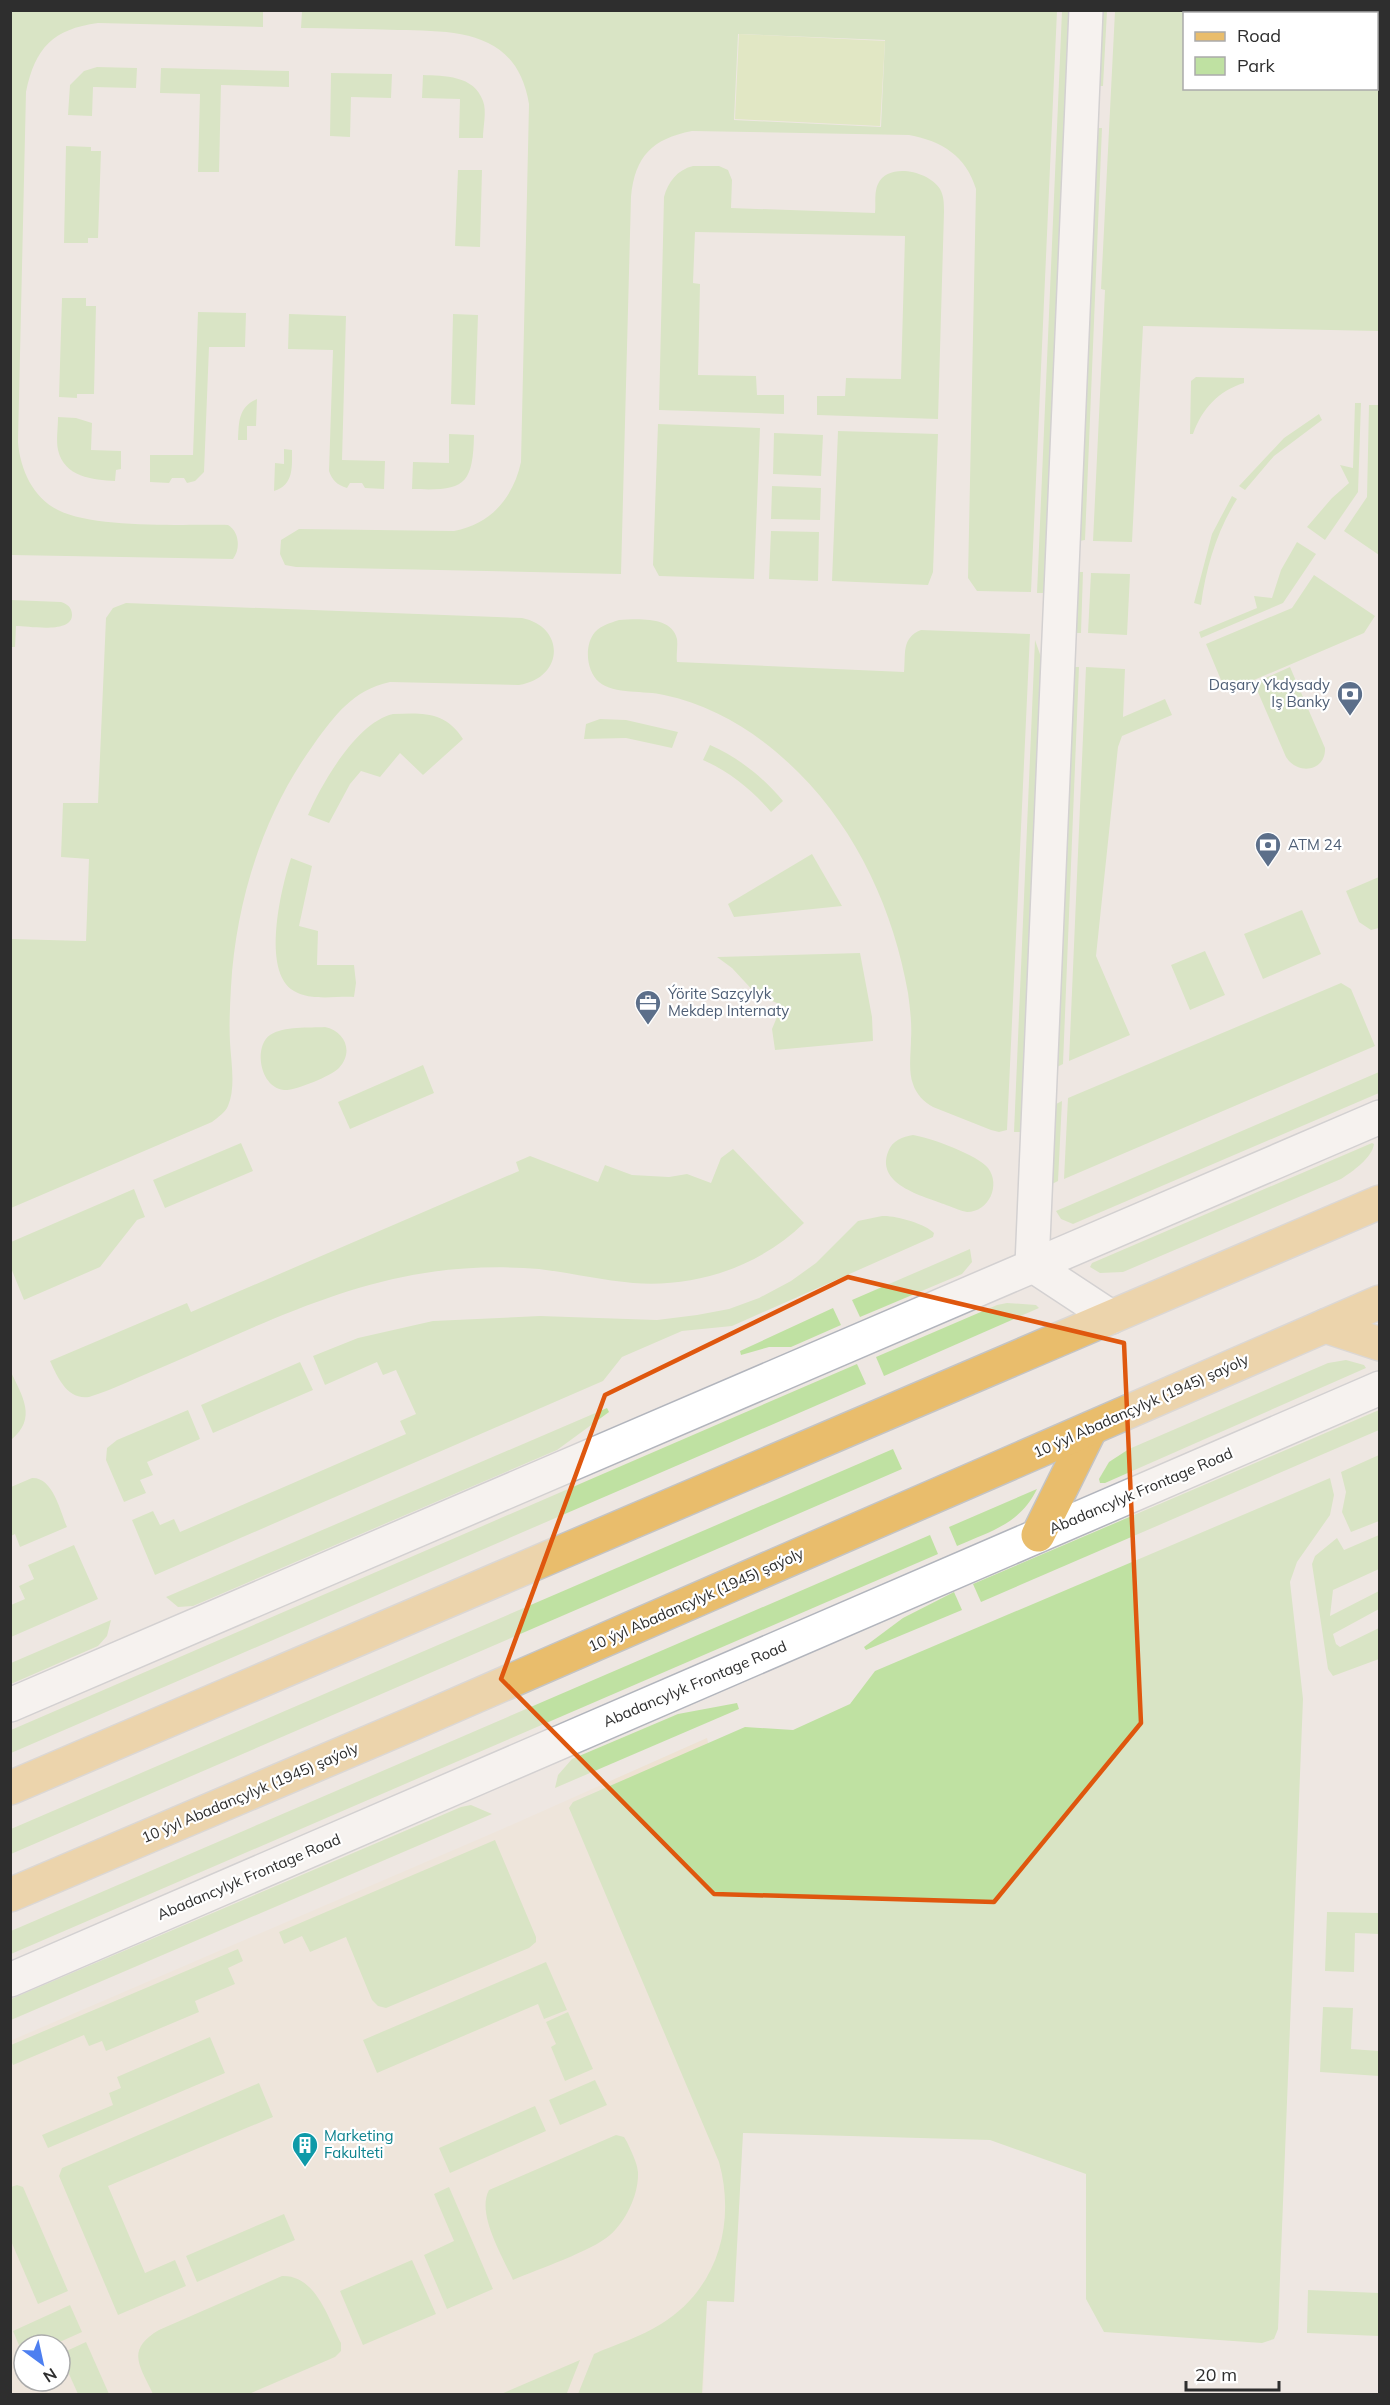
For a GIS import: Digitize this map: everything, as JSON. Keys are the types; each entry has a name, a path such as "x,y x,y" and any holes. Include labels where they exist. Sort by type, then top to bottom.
{"main road":[{"path":"10,1788 1380,1202"},
{"name":"10 ýyl Abadançylyk (1945) şaýoly","path":"10,1895 414,1724 1380,1302"},
{"path":"1325,1326 1380,1344"},
{"path":"1038,1535 1090,1430"}],"street":[{"path":"1032,1265 1086,10"},
{"path":"10,1705 1380,1117"},
{"path":"1032,1265 1111,1317"},
{"name":"Abadancylyk Frontage Road","path":"10,1980 1380,1388"}],"highlighted area":[{"path":"848,1277 1124,1343 1141,1723 994,1902 714,1894 501,1679 605,1395"}],"shaded area":[{"path":"707,1738 753,1940 734,2302 707,2301 703,2394 11,2394 10,2041 500,1830"}],"green space":[{"path":"11,10 263,11 263,27 98,23 69,30 48,43 41,52 26,92 18,442 29,482 49,505 74,516 117,523 228,525 235,531 238,540 236,555 233,559 11,555"},
{"path":"302,11 1057,11 1031,592 977,591 968,578 976,189 966,167 951,152 932,141 909,135 692,131 666,139 648,152 642,160 633,183 631,197 621,574 285,565 280,554 281,540 299,529 454,531 467,528 489,516 506,498 521,462 529,104 522,80 512,62 498,49 482,40 463,35 420,30 301,28","holes":["738,34 885,40 881,127 734,120"]},
{"path":"1062,11 1072,11 1047,593 1037,593"},
{"path":"1101,11 1107,11 1103,86 1098,86"},
{"path":"1115,11 1380,11 1379,331 1143,326 1132,542 1093,541 1105,290 1101,289"},
{"path":"739,34 885,41 880,126 735,119"},
{"path":"97,67 137,68 136,88 93,87 92,116 68,115 70,85 84,71"},
{"path":"161,68 289,71 289,87 221,85 219,172 198,172 200,94 160,93"},
{"path":"331,73 392,74 391,98 351,97 350,137 330,136"},
{"path":"423,75 458,79 473,86 479,92 485,114 483,138 459,138 460,99 422,98"},
{"path":"1096,128 1102,128 1085,540 1079,541"},
{"path":"66,146 91,147 91,151 101,151 98,238 88,238 88,243 64,243"},
{"path":"693,166 719,166 728,170 732,180 731,208 875,213 878,184 890,173 899,171 918,174 935,183 942,194 944,209 938,419 817,415 817,396 845,396 846,378 901,379 905,236 695,232 693,283 700,284 698,375 756,376 757,395 784,395 784,414 659,410 664,197 674,177 682,170"},
{"path":"458,170 482,170 480,247 455,246"},
{"path":"62,298 86,298 86,306 96,306 94,394 77,394 77,398 59,397"},
{"path":"198,312 246,313 245,347 209,347 204,472 195,481 187,483 184,478 172,478 169,483 150,482 150,455 193,455"},
{"path":"289,314 346,316 342,460 385,461 384,489 365,488 362,483 350,483 347,488 338,484 332,477 329,471 333,350 288,349"},
{"path":"453,314 478,315 475,405 451,404"},
{"path":"1196,377 1244,378 1244,383 1226,391 1212,402 1201,417 1193,434 1190,434 1191,381"},
{"path":"257,399 256,426 247,426 247,440 238,440 239,421 243,411 246,406"},
{"path":"1355,403 1361,403 1358,492 1325,540 1307,527 1332,498 1349,483 1340,465 1353,468"},
{"path":"1369,405 1379,405 1379,555 1344,531 1367,497"},
{"path":"1319,414 1322,420 1274,456 1245,490 1239,486 1284,438"},
{"path":"58,417 76,418 92,423 91,450 121,451 121,469 116,470 115,481 89,478 66,466 58,450"},
{"path":"658,424 760,428 754,579 659,576 653,565"},
{"path":"838,431 938,434 933,572 928,585 832,581"},
{"path":"774,433 823,435 821,476 773,474"},
{"path":"449,434 474,435 471,466 467,475 454,487 412,489 413,462 449,463"},
{"path":"284,449 292,450 290,475 281,488 274,491 275,463 284,464"},
{"path":"772,486 821,488 820,520 771,519"},
{"path":"1232,496 1237,499 1213,550 1201,605 1194,603 1212,534"},
{"path":"771,531 819,532 818,581 769,579"},
{"path":"1297,542 1316,554 1283,603 1201,638 1199,632 1257,608 1254,596 1272,598 1281,570"},
{"path":"1077,572 1083,572 1081,633 1075,633"},
{"path":"1091,573 1130,574 1127,635 1088,633"},
{"path":"1314,575 1375,616 1364,633 1226,692 1206,644 1292,608"},
{"path":"11,600 61,602 69,606 72,615 70,621 58,627 16,626 15,647 11,647"},
{"path":"126,603 522,618 536,623 546,631 552,641 554,652 545,673 519,685 390,682 365,691 346,705 314,744 296,771 280,799 255,860 246,891 234,955 230,1028 232,1083 227,1108 212,1122 11,1208 11,939 86,941 89,859 61,857 63,803 98,803 106,618 113,608"},
{"path":"619,620 653,620 668,626 677,639 677,662 904,672 907,642 910,637 921,630 1030,634 1007,1130 999,1132 991,1130 933,1107 916,1091 910,1062 911,1028 908,993 893,933 883,903 856,847 820,796 785,759 738,724 684,700 664,695 613,689 599,682 595,677 588,658 591,637 606,624"},
{"path":"1035,640 1042,660 1023,1132 1014,1132"},
{"path":"1074,667 1079,667 1063,1064 1057,1067"},
{"path":"1086,667 1125,669 1123,717 1165,699 1172,715 1122,736 1118,747 1096,956 1130,1035 1069,1061"},
{"path":"1290,667 1325,748 1321,762 1310,768 1297,767 1286,757 1254,683"},
{"path":"393,714 424,714 441,719 449,723 463,739 423,775 400,753 380,777 361,771 350,784 329,823 308,815 322,787 354,741 380,719"},
{"path":"600,719 626,720 678,732 672,748 626,738 584,739 586,724"},
{"path":"710,745 750,769 783,801 771,812 740,782 703,760"},
{"path":"812,854 842,906 734,917 728,904"},
{"path":"291,858 312,866 299,926 318,931 317,965 354,965 356,983 354,997 307,996 294,991 284,981 278,966 276,929"},
{"path":"1379,877 1379,928 1371,930 1359,922 1346,891"},
{"path":"1302,910 1321,954 1263,979 1244,934"},
{"path":"1205,951 1225,995 1190,1010 1171,965"},
{"path":"860,953 872,1017 873,1041 775,1050 772,1029 782,1005 757,995 732,968 717,957"},
{"path":"1341,983 1351,989 1375,1046 1064,1179 1068,1098"},
{"path":"325,1027 338,1033 345,1043 346,1055 339,1068 321,1079 289,1090 276,1088 269,1082 261,1057 262,1048 270,1035 289,1029"},
{"path":"423,1065 434,1093 350,1129 338,1102"},
{"path":"1379,1072 1379,1093 1073,1224 1061,1219 1056,1211"},
{"path":"1062,1101 1058,1181 1052,1184 1056,1104"},
{"path":"913,1135 954,1148 983,1163 992,1175 993,1182 991,1196 987,1203 975,1211 965,1212 917,1194 896,1182 889,1174 886,1164 888,1152 895,1142"},
{"path":"241,1143 253,1171 165,1208 153,1180"},
{"path":"1374,1144 1366,1159 1341,1179 1123,1272 1100,1273 1090,1267 1092,1263"},
{"path":"733,1149 804,1223 767,1252 725,1271 702,1278 656,1284 633,1283 539,1269 482,1268 425,1273 358,1288 292,1311 89,1397 81,1397 69,1391 60,1381 50,1361 187,1303 191,1312 519,1171 516,1162 530,1156 598,1182 605,1165 632,1175 669,1177 687,1174 711,1183 721,1158"},
{"path":"134,1189 145,1217 137,1220 100,1267 24,1300 11,1268 11,1242"},
{"path":"882,1216 917,1223 934,1233 933,1237 732,1326 682,1331 622,1357 603,1381 155,1575 132,1520 153,1511 160,1525 174,1519 180,1532 406,1434 400,1421 416,1414 396,1370 383,1375 377,1362 325,1385 313,1356 358,1338 433,1321 540,1316 657,1320 729,1309 759,1298 791,1281 816,1263 858,1221"},
{"path":"970,1249 972,1262 962,1274 860,1317 852,1300"},
{"path":"1007,1303 1036,1305 1039,1308 884,1376 876,1357 997,1305"},
{"path":"833,1308 841,1325 791,1347 769,1347 741,1355 740,1351"},
{"path":"1346,1360 1364,1365 1366,1368 1105,1483 1100,1483 1099,1479 1109,1462 1129,1449 1328,1363"},
{"path":"300,1362 313,1390 213,1433 201,1405"},
{"path":"857,1364 866,1384 11,1753 11,1730"},
{"path":"10,1370 23,1398 26,1415 19,1432 11,1440"},
{"path":"607,1408 609,1412 557,1450 193,1606 178,1607 166,1597"},
{"path":"188,1410 200,1439 147,1462 153,1475 140,1480 146,1493 124,1502 106,1460 107,1448 117,1440"},
{"path":"1379,1410 1379,1430 981,1602 973,1584"},
{"path":"893,1449 902,1469 11,1854 11,1829"},
{"path":"1379,1455 1379,1521 1351,1532 1342,1512 1346,1492 1341,1472"},
{"path":"32,1478 45,1483 55,1496 67,1527 20,1547 15,1534 11,1536 11,1487"},
{"path":"1330,1478 1334,1495 1330,1515 1297,1562 1290,1582 1303,1699 1278,2329 1274,2339 1262,2343 1104,2332 1086,2299 1086,2174 990,2140 743,2133 734,2302 707,2301 702,2394 578,2394 594,2354 653,2329 681,2309 696,2292 709,2273 718,2253 725,2208 724,2185 719,2162 569,1808 573,1802 745,1727 793,1730 850,1704 875,1671"},
{"path":"1037,1489 1022,1511 1013,1518 993,1531 957,1546 949,1527"},
{"path":"930,1535 938,1554 11,1954 11,1931"},
{"path":"1379,1535 1379,1569 1333,1590 1330,1616 1379,1591 1379,1609 1333,1634 1336,1644 1340,1647 1379,1628 1379,1659 1333,1676 1328,1669 1312,1564 1315,1556 1337,1538 1344,1550"},
{"path":"74,1545 98,1599 11,1637 11,1605 25,1599 19,1586 34,1579 28,1565"},
{"path":"954,1592 962,1610 866,1650 864,1647 903,1618"},
{"path":"111,1620 107,1636 98,1646 11,1684 11,1663"},
{"path":"737,1703 739,1709 555,1788 558,1775 572,1759 678,1714"},
{"path":"471,1805 492,1814 11,2020 11,1999 461,1807"},
{"path":"495,1840 536,1937 536,1942 529,1948 386,2008 378,2006 372,2000 346,1937 310,1952 302,1936 284,1944 279,1932"},
{"path":"1327,1912 1379,1913 1379,1934 1355,1933 1354,1972 1325,1971"},
{"path":"238,1949 243,1961 228,1968 235,1984 195,2001 199,2012 106,2051 102,2041 89,2046 84,2035 13,2065 11,2045"},
{"path":"546,1962 567,2010 544,2019 538,2004 377,2073 363,2040"},
{"path":"1323,2007 1353,2008 1351,2049 1379,2051 1379,2076 1320,2072"},
{"path":"568,2012 593,2069 565,2081 551,2047 556,2044 546,2022"},
{"path":"210,2037 225,2073 48,2148 42,2135 113,2105 109,2093 121,2088 117,2077"},
{"path":"595,2080 607,2105 560,2125 549,2100"},
{"path":"259,2083 273,2117 108,2186 145,2273 175,2260 186,2286 118,2315 59,2176 62,2168"},
{"path":"535,2106 546,2131 450,2173 439,2148"},
{"path":"616,2135 624,2137 627,2142 638,2172 634,2198 621,2222 610,2235 591,2247 513,2280 488,2223 486,2200 489,2190"},
{"path":"17,2185 23,2187 68,2291 38,2304 11,2241 11,2187"},
{"path":"449,2187 493,2289 447,2309 424,2255 454,2241 434,2194"},
{"path":"284,2214 295,2240 197,2282 186,2256"},
{"path":"412,2260 436,2314 363,2345 340,2291"},
{"path":"282,2276 304,2283 319,2300 341,2343 341,2351 335,2357 249,2394 153,2394 138,2359 142,2344 148,2337 159,2330"},
{"path":"1308,2290 1379,2293 1379,2336 1307,2333"},
{"path":"70,2305 82,2332 72,2336 72,2333 14,2333 13,2331"},
{"path":"86,2342 109,2394 78,2394 72,2381 72,2348"},
{"path":"580,2360 567,2393 501,2394"}],"place":[{"name":"Daşary Ykdysady Iş Banky","path":"1350,717"},
{"name":"ATM 24","path":"1268,868"},
{"name":"Ýörite Sazçylyk Mekdep Internaty","path":"648,1026"},
{"name":"Marketing Fakulteti","path":"305,2168"}]}
